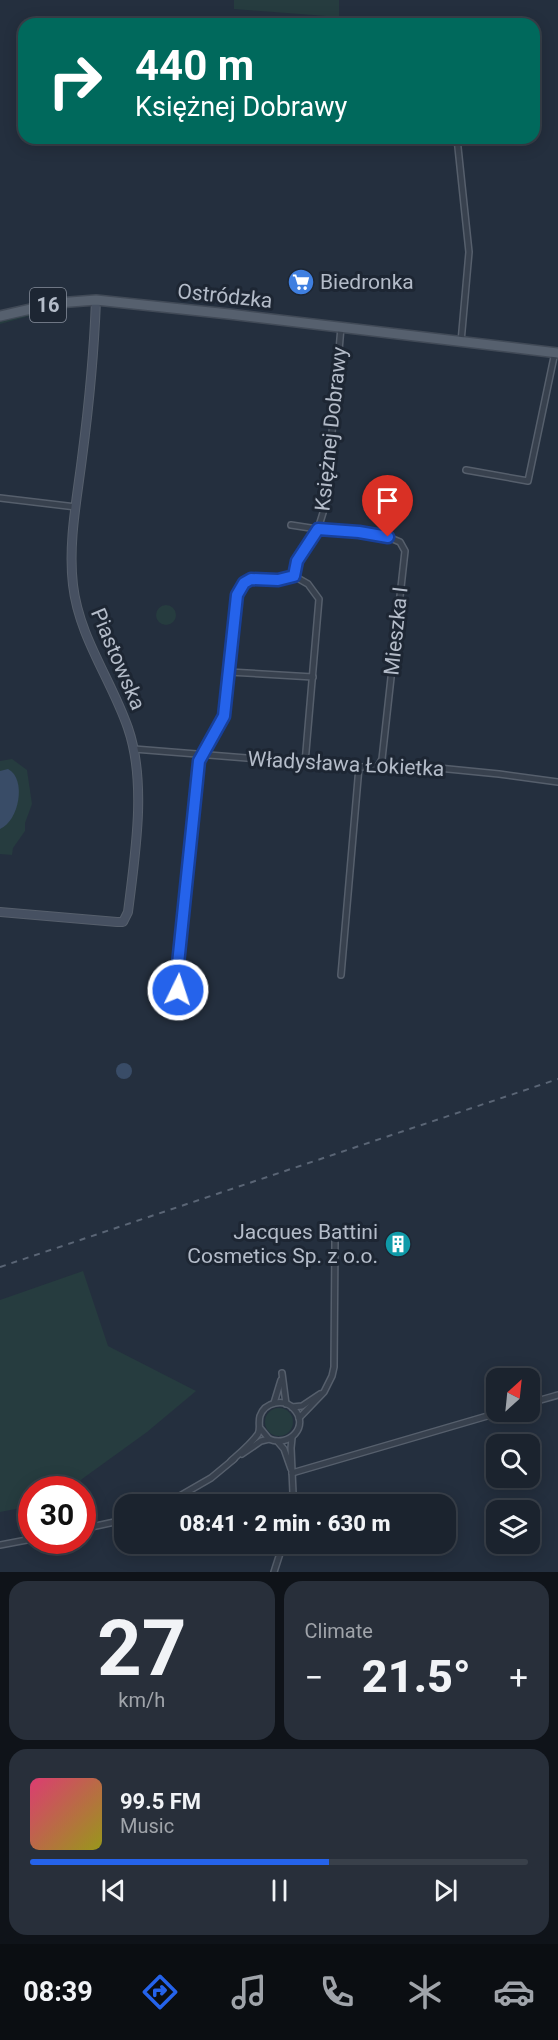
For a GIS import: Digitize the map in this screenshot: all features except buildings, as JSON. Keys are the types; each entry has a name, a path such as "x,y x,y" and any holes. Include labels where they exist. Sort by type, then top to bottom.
{"main road":[{"name":"Ostródzka","path":"0,316 57,303 96,300 556,353"}],"street":[{"path":"459,144 469,252 461,342"},
{"name":"Piastowska","path":"0,912 123,921 128,912 136,828 137,793 134,749 122,712 90,644 75,600 72,581 76,507 94,363 96,300"},
{"name":"Księżnej Dobrawy","path":"294,576 297,561 318,529 326,503 341,327"},
{"path":"466,470 528,481 556,353"},
{"path":"0,498 76,507"},
{"name":"Księżnej Dobrawy","path":"291,525 318,529"},
{"name":"Mieszka I","path":"318,529 388,537 400,542 405,550 382,759 377,768"},
{"path":"178,964 198,768 202,755 224,716 237,595 251,579 278,580 294,576 308,584 319,599 305,763"},
{"path":"229,672 313,677"},
{"name":"Władysława Łokietka","path":"134,749 359,767 418,766 558,782"},
{"path":"341,975 359,767"},
{"path":"178,964 184,969 184,984 181,989 175,990 170,988 168,983 170,968 178,964"},
{"path":"278,1442 292,1437 297,1431 299,1418 324,1392 332,1376 336,1353 335,1241"},
{"path":"274,1403 282,1373 289,1405 299,1418"},
{"path":"183,1494 211,1478 257,1436 261,1414 267,1407 274,1403 302,1406 324,1392"},
{"path":"540,1400 558,1395"},
{"path":"292,1473 486,1416"},
{"path":"260,1428 269,1439 278,1442 284,1449 292,1473"},
{"path":"292,1437 292,1494"},
{"path":"231,1461 261,1441 269,1439"},
{"path":"96,1526 114,1522"},
{"path":"0,1545 18,1542"},
{"path":"274,1572 280,1554"}],"green space":[{"path":"234,0 339,0 339,17 234,9"},
{"path":"75,307 44,312 0,324 0,321 28,314"},
{"path":"162,605 170,605 176,611 176,619 170,625 162,625 156,619 156,611"},
{"path":"12,759 27,770 32,804 25,823 25,831 13,848 12,855 0,854 0,761"},
{"path":"83,1271 108,1346 196,1391 147,1432 86,1476 18,1476 18,1509 0,1512 0,1300"},
{"path":"279,1408 289,1412 293,1422 289,1432 279,1436 269,1432 265,1422 269,1412"}],"water":[{"path":"8,769 17,781 18,800 12,818 0,829 0,771"},
{"path":"121,1063 127,1063 132,1071 130,1077 121,1079 116,1074 116,1068"}],"railway":[{"path":"0,1267 558,1079"}],"place":[{"name":"Biedronka","path":"301,282"},
{"name":"Jacques Battini Cosmetics Sp. z o.o.","path":"398,1244"}],"route":[{"path":"178,990 184,984 185,972 178,964 199,761 224,716 237,595 244,583 251,579 278,580 294,576 297,561 318,529 388,537"}]}
